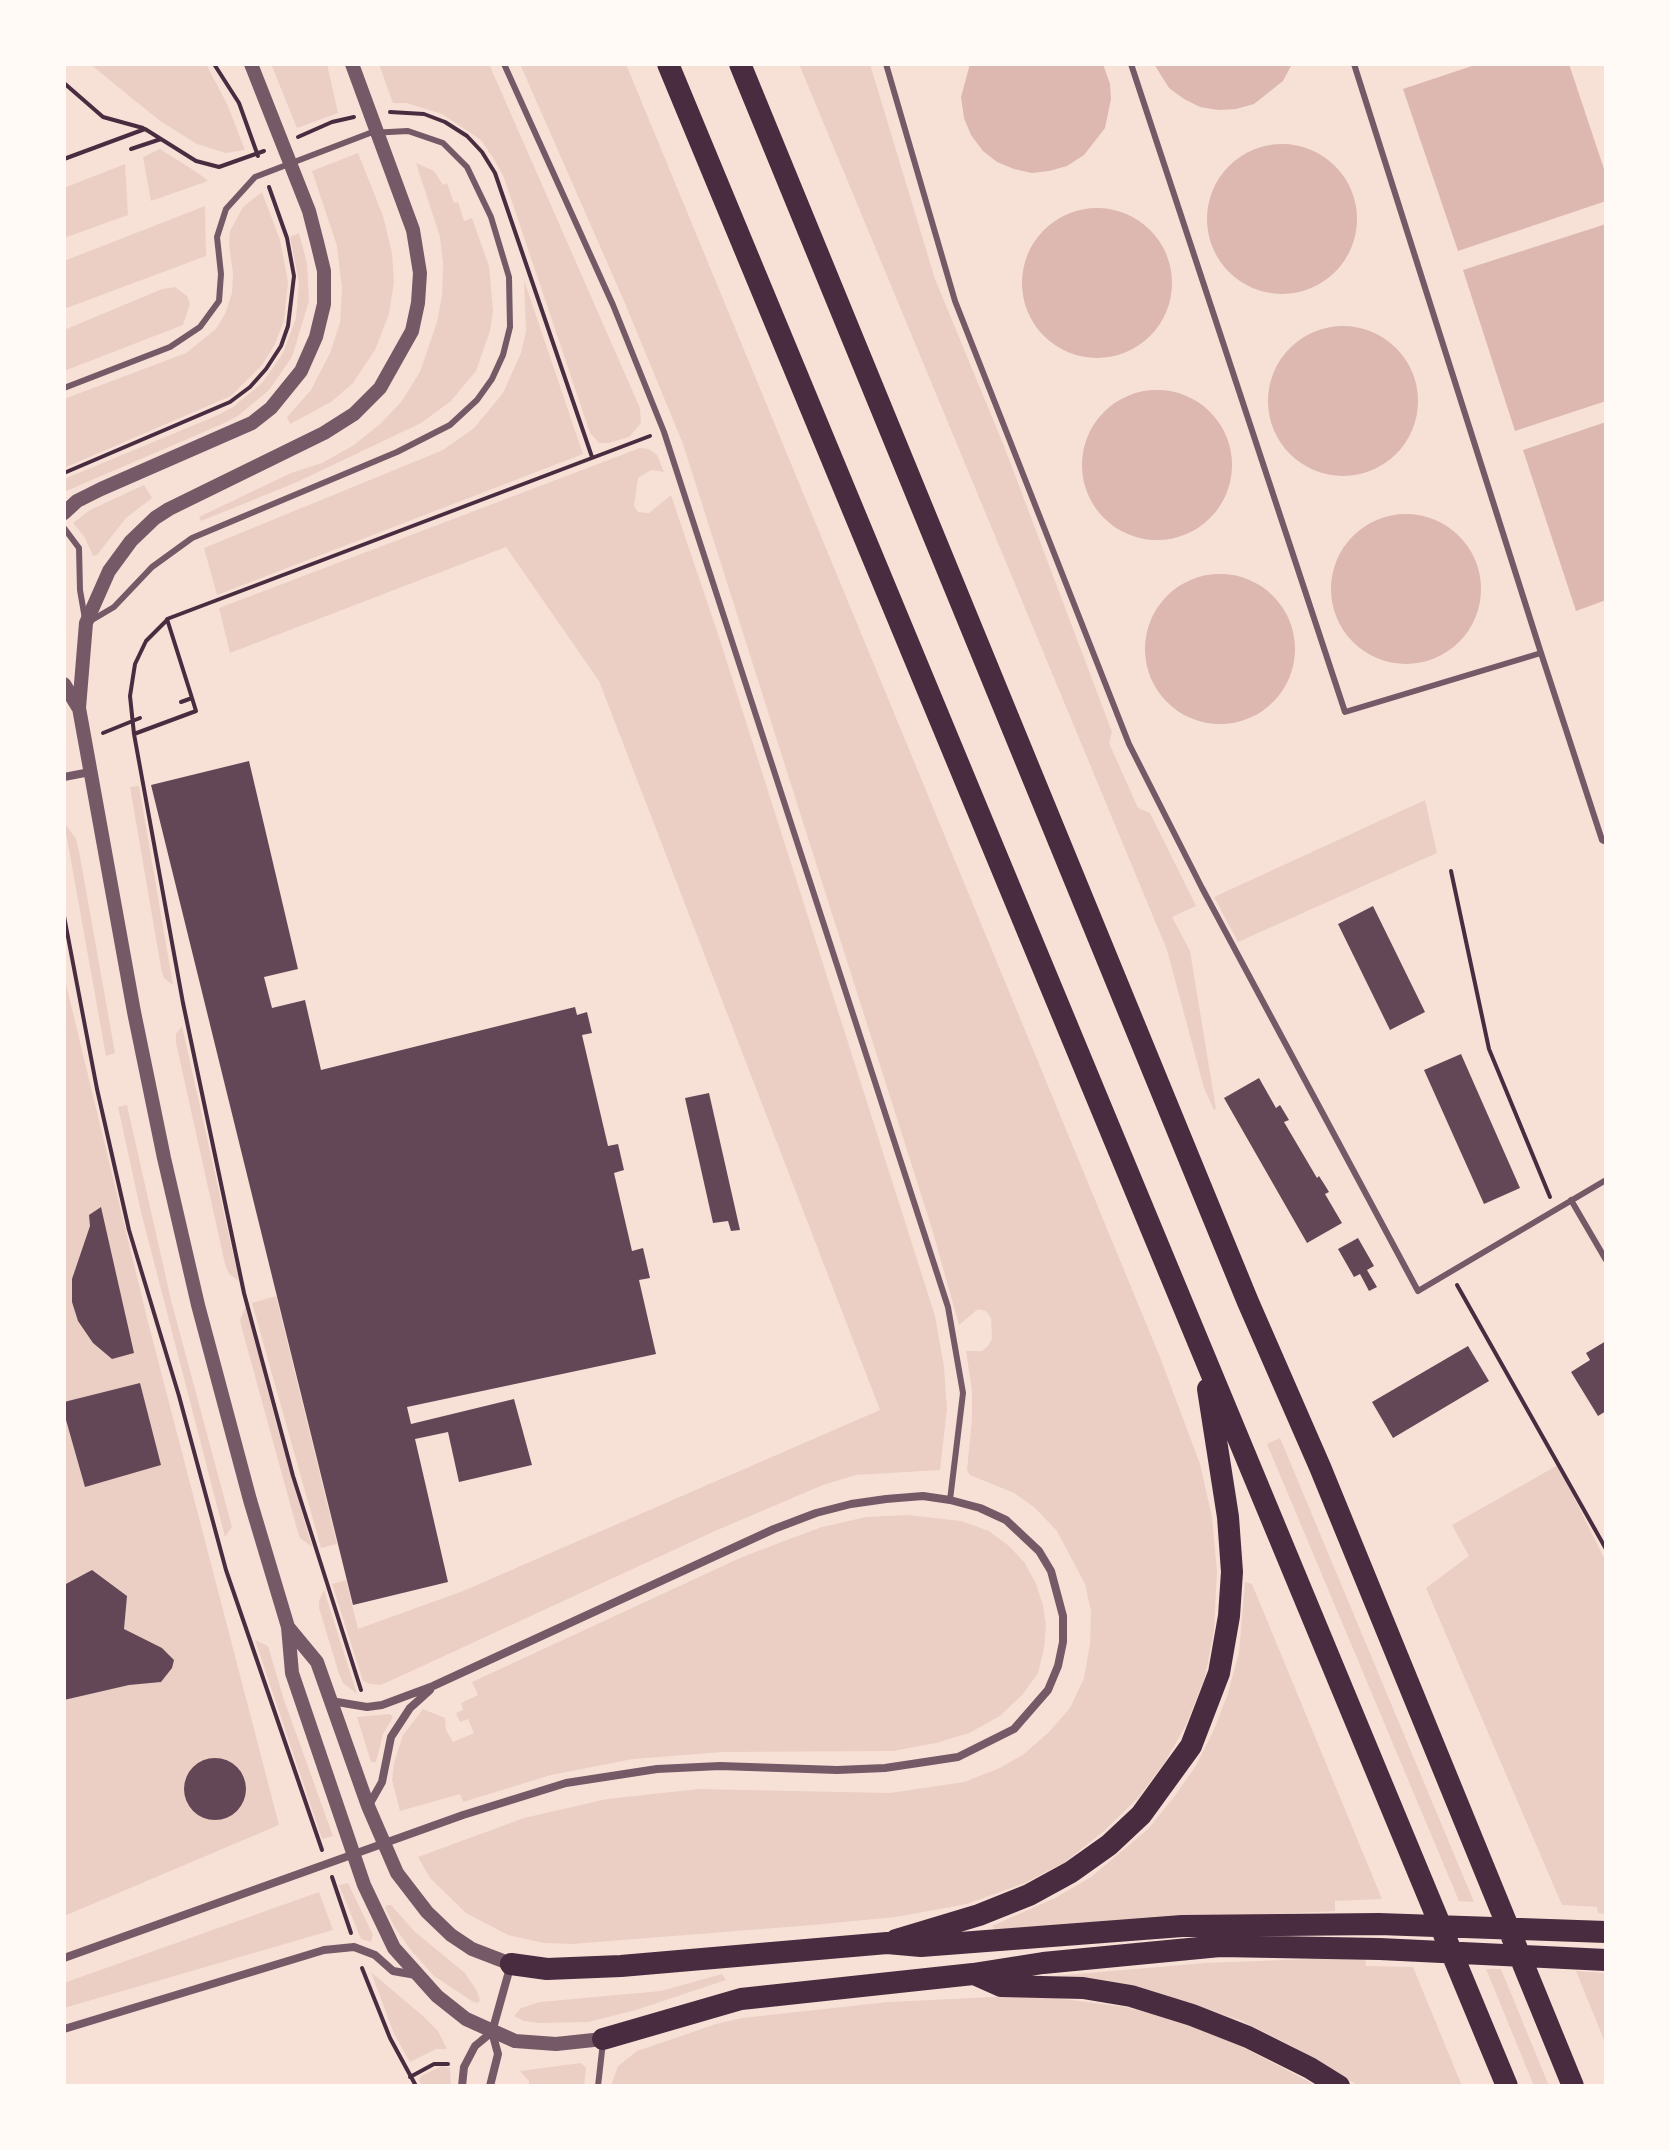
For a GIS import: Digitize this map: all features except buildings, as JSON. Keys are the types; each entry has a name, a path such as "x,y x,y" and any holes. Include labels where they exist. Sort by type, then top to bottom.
{"highway":[{"path":"668,64 1507,2086"},
{"path":"740,64 1573,2086"},
{"path":"887,1943 979,1915 1029,1895 1071,1872 1109,1845 1141,1815 1191,1746 1219,1673 1229,1616 1232,1572 1228,1517 1204,1358"},
{"path":"511,1964 547,1969 665,1964 887,1943 921,1946 1182,1926 1379,1924 1606,1932"},
{"path":"603,2039 741,1999 973,1974 1043,1963 1220,1946 1380,1949 1606,1960"},
{"path":"973,1974 1001,1986 1083,1988 1131,1996 1248,2037 1339,2086"}],"street":[{"path":"64,513 77,501 101,489 252,423 281,396 301,371 316,337 324,304 324,271 309,211 251,64"},
{"path":"354,70 413,230 420,273 412,331 380,388 354,414 324,433 155,518 131,541 109,571 86,623 79,708 134,1012 167,1173 210,1350 288,1627 292,1673 364,1885 394,1948 437,1996 466,2019 515,2041 576,2043 603,2039"},
{"path":"64,684 79,708"},
{"path":"64,777 90,772"},
{"path":"64,1958 463,1815 566,1783 657,1769 720,1766 837,1770 925,1763 958,1757 1014,1729 1048,1690 1058,1666 1063,1629 1059,1594 1051,1571 1039,1551 1006,1520 980,1508 923,1496 851,1504 774,1529 433,1686 382,1705 367,1707 331,1701"},
{"path":"288,1627 317,1662 368,1806 397,1873 427,1912 451,1935 472,1949 511,1964 492,2032 498,2054 490,2086"},
{"path":"368,1806 382,1782 391,1737 410,1708 433,1686"},
{"path":"64,2029 324,1950 354,1947 375,1955 393,1971 416,1975"},
{"path":"462,2086 464,2067 475,2046 492,2032"}],"lane":[{"path":"504,64 613,305 664,432 948,1307 963,1393 950,1500"},
{"path":"886,64 955,301 1129,744 1202,888 1418,1291 1606,1180"},
{"path":"1131,64 1345,712 1541,653"},
{"path":"1354,64 1541,653 1602,840 1606,842"},
{"path":"64,388 170,347 200,327 219,301 221,274 217,237 226,209 255,177 370,133 408,131 443,143 467,167 491,217 509,277 510,327 503,355 492,379 477,400 450,425 397,452 192,538 152,567 114,607 86,623 80,590 79,548 64,528"},
{"path":"1571,1200 1606,1260"},
{"path":"598,2086 603,2039"}],"path":[{"path":"214,64 239,103"},
{"path":"64,83 103,117 145,129"},
{"path":"131,149 161,139"},
{"path":"64,473 209,413 250,387 281,346 288,326 294,276 287,238"},
{"path":"367,1707 311,1535 244,1293 183,1003 134,734 130,696 135,664 146,641 167,619 664,432"},
{"path":"134,734 196,711 167,619"},
{"path":"181,702 192,698"},
{"path":"1451,871 1489,1049 1555,1209"},
{"path":"64,916 97,1089 129,1230 179,1396 226,1570 325,1859"},
{"path":"1450,1273 1606,1549"},
{"path":"330,1874 384,2024 416,2086"},
{"path":"410,2077 440,2062 464,2067"}],"shaded area":[{"path":"90,64 206,64 228,106 245,150 226,153 197,144 160,121"},
{"path":"271,64 327,64 338,113 297,128"},
{"path":"379,64 489,64 640,408 641,423 629,437 599,443 590,433 503,175 481,140 442,114 406,103 393,103"},
{"path":"520,64 626,64 1160,1357 1200,1464 1212,1517 1217,1571 1214,1631 1205,1677 1186,1725 1165,1762 1138,1798 1104,1831 1065,1862 1025,1883 967,1904 896,1917 813,1925 572,1944 544,1943 508,1935 466,1913 430,1878 418,1857 524,1818 607,1799 699,1789 890,1793 964,1782 1000,1768 1024,1754 1049,1732 1070,1708 1084,1678 1090,1644 1091,1611 1085,1584 1057,1531 1035,1508 1014,1493 970,1475 967,1470 972,1391 966,1351 982,1351 988,1346 992,1339 991,1318 986,1311 978,1309 959,1325 932,1229 683,444"},
{"path":"799,64 870,64 935,279 1004,446 1112,732 1109,743 1138,808 1150,813 1196,906 1172,917 1190,951 1214,1110 1204,1088 1167,950"},
{"path":"970,64 1103,64 1111,99 1105,128 1084,155 1067,166 1032,173 997,162 983,151 971,135 964,118 961,97"},
{"path":"1154,64 1292,64 1283,81 1254,104 1218,110 1200,107 1184,99 1169,88"},
{"path":"1478,64 1569,64 1606,175 1606,201 1458,251 1403,89"},
{"path":"1282,144 1311,150 1335,166 1351,190 1357,219 1351,248 1335,272 1311,288 1282,294 1253,288 1229,272 1213,248 1207,219 1213,190 1229,166 1253,150"},
{"path":"160,149 208,181 151,201 143,157"},
{"path":"358,153 383,216 392,253 394,282 389,314 375,350 353,383 331,402 290,424 287,417 311,390 330,353 340,323 342,288 337,246 312,171"},
{"path":"416,163 434,171 443,185 447,183 464,221 472,218 489,266 493,311 490,331 476,371 451,401 421,423 295,483 201,521 199,517 291,473 322,463 354,445 401,402 420,372 437,322 443,264 440,237"},
{"path":"125,164 128,215 64,238 64,188"},
{"path":"262,192 280,240 288,282 284,321 262,365 231,396 64,468 64,399 186,353 216,329 232,293 230,231 243,207"},
{"path":"205,206 206,256 64,309 64,261"},
{"path":"1097,208 1126,214 1150,230 1166,254 1172,283 1166,312 1150,336 1126,352 1097,358 1068,352 1044,336 1028,312 1022,283 1028,254 1044,230 1068,214"},
{"path":"1606,224 1606,401 1515,431 1463,270"},
{"path":"299,233 307,263 309,301 292,357 269,390 238,416 220,425 64,492 64,479 216,416 233,407 262,383 283,353 296,318 299,283 290,237"},
{"path":"524,280 583,454 217,595 204,548 443,450 474,428 503,393 521,353 526,331"},
{"path":"175,287 187,296 190,304 183,325 64,371 64,330 162,289"},
{"path":"1343,326 1372,332 1396,348 1412,372 1418,401 1412,430 1396,454 1372,470 1343,476 1314,470 1290,454 1274,430 1268,401 1274,372 1290,348 1314,332"},
{"path":"1157,390 1186,396 1210,412 1226,436 1232,465 1226,494 1210,518 1186,534 1157,540 1128,534 1104,518 1088,494 1082,465 1088,436 1104,412 1128,396"},
{"path":"1606,422 1606,600 1576,611 1523,450"},
{"path":"640,448 649,449 657,455 664,472 651,470 638,478 634,506 638,512 649,513 671,495 935,1316 947,1409 940,1470 856,1475 823,1485 715,1531 390,1681 380,1685 370,1684 363,1681 332,1584 346,1580 358,1629 463,1591 880,1410 599,681 506,547 230,653 219,608"},
{"path":"144,485 152,498 126,518 93,556 85,538 73,523 90,510"},
{"path":"1406,514 1435,520 1459,536 1475,560 1481,589 1475,618 1459,642 1435,658 1406,664 1377,658 1353,642 1337,618 1331,589 1337,560 1353,536 1377,520"},
{"path":"1220,574 1249,580 1273,596 1289,620 1295,649 1289,678 1273,702 1249,718 1220,724 1191,718 1167,702 1151,678 1145,649 1151,620 1167,596 1191,580"},
{"path":"139,786 173,985 164,978 161,968 130,787"},
{"path":"1425,800 1437,853 1238,942 1214,897"},
{"path":"64,822 76,839 79,851 115,1053 106,1056"},
{"path":"64,976 147,1318 279,1825 64,1916"},
{"path":"182,1026 239,1281 229,1274 225,1264 176,1043 176,1034"},
{"path":"127,1105 171,1300 232,1527 225,1537 141,1212 118,1107"},
{"path":"276,1296 337,1544 321,1548 252,1303"},
{"path":"246,1306 312,1547 300,1538 297,1529 242,1329 240,1320"},
{"path":"1280,1438 1474,1902 1459,1901 1267,1444"},
{"path":"1558,1465 1606,1562 1606,1914 1598,1913 1597,1907 1562,1905 1426,1588 1469,1556 1452,1525"},
{"path":"908,1515 961,1521 989,1531 1025,1563 1036,1584 1046,1625 1038,1673 1023,1694 1000,1716 969,1733 893,1751 723,1752 633,1759 551,1775 463,1802 460,1794 400,1811 392,1780 394,1763 403,1735 423,1709 445,1718 446,1730 453,1742 474,1733 468,1719 460,1722 456,1713 463,1710 461,1703 478,1695 472,1682 740,1558 779,1543 822,1527 866,1517"},
{"path":"1245,1582 1252,1584 1382,1899 1335,1901 1335,1911 1000,1935 992,1926 1055,1898 1091,1877 1148,1829 1195,1767 1227,1696 1239,1653"},
{"path":"324,1590 357,1694 343,1683 339,1674 319,1608"},
{"path":"255,1640 268,1646 333,1836 322,1839"},
{"path":"390,1714 393,1717 383,1734 376,1762 371,1762 357,1717"},
{"path":"348,1883 373,1935 371,1942 361,1939 339,1885"},
{"path":"319,1892 333,1930 64,2008 64,1983"},
{"path":"391,1905 414,1931 465,1973 477,1991 478,2003 434,1976 394,1926 385,1908"},
{"path":"1365,1957 1366,1966 1413,1967 1462,2086 1359,2086 1292,2046 1242,2021 1137,1986 1053,1976 1205,1963"},
{"path":"1486,1969 1501,1969 1549,2086 1534,2086"},
{"path":"1576,1971 1606,1973 1606,2045"},
{"path":"371,1972 438,2031 447,2049 436,2049 410,2062 394,2034"},
{"path":"722,1974 726,1980 636,2010 588,2022 539,2023 514,2016 521,2008 540,2002 661,1991"},
{"path":"1034,1995 1125,2007 1176,2020 1241,2046 1317,2086 611,2086 618,2066 637,2051 742,2018 888,2002"},
{"path":"581,2063 586,2068 584,2086 529,2086 529,2081 520,2071"},
{"path":"442,2066 450,2068 451,2086 422,2086 419,2081 421,2076"}]}
